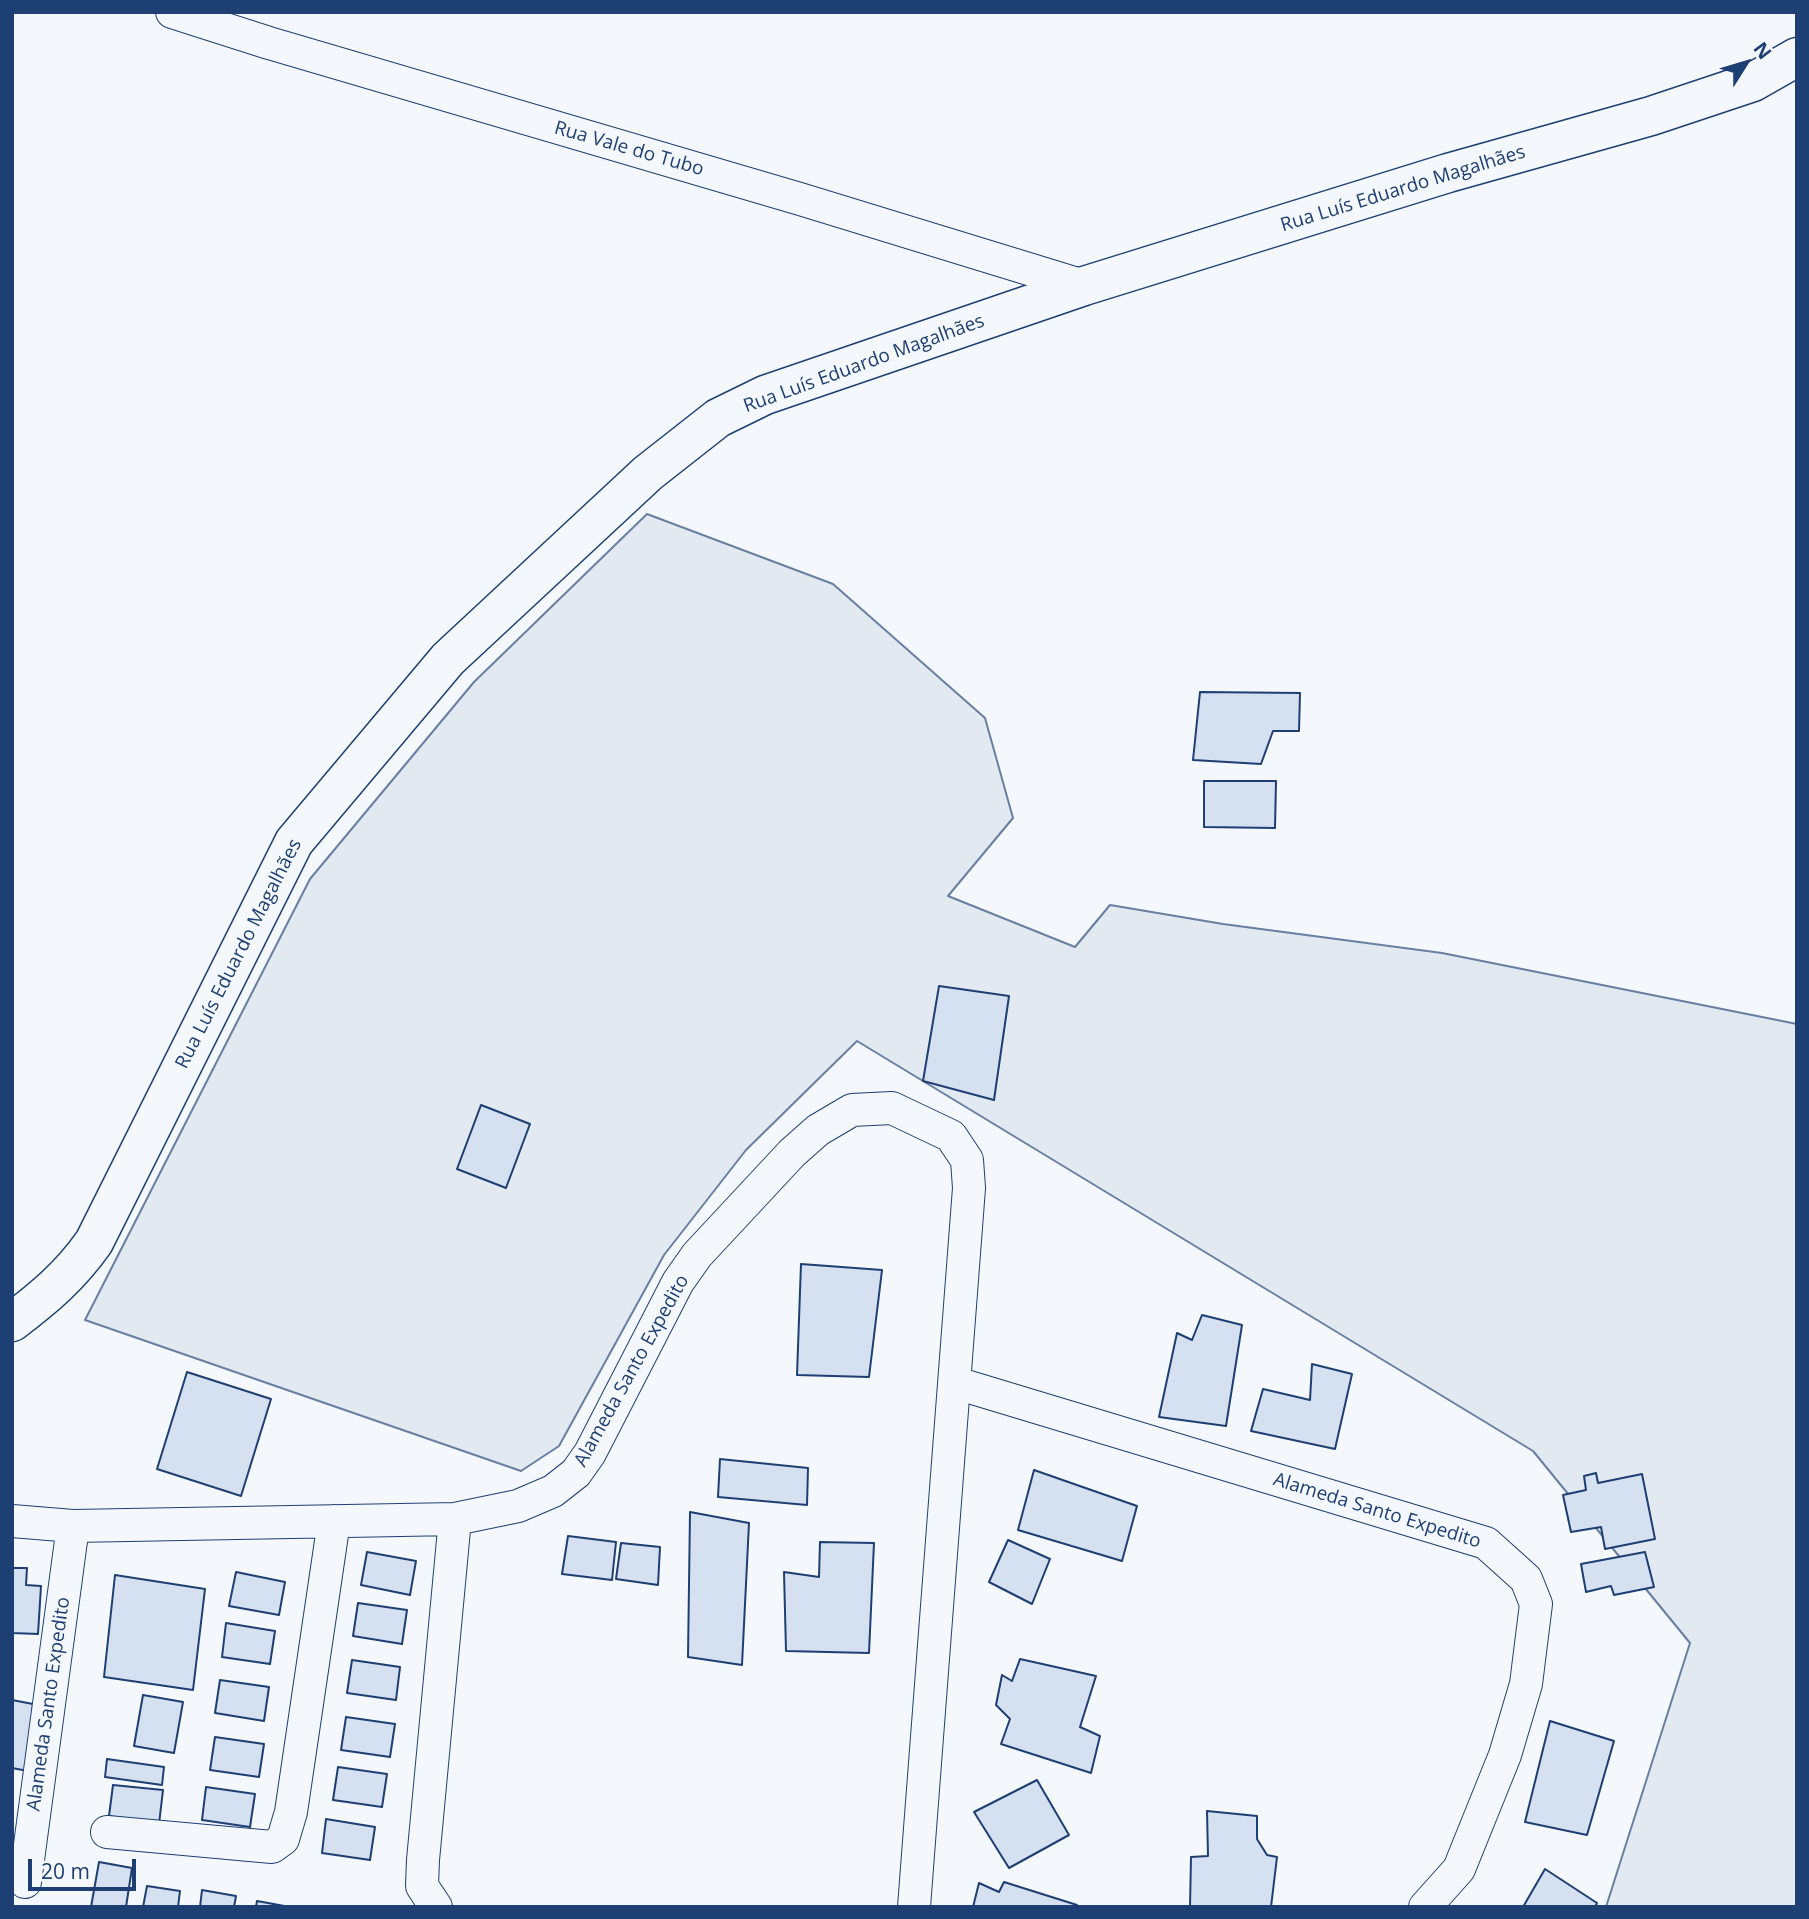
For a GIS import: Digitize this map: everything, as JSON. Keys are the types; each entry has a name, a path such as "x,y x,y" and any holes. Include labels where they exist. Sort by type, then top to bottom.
{"main road":[{"name":"Rua Luís Eduardo Magalhães","path":"12,1322 56,1288 94,1242 294,842 448,659 648,473 718,418 765,395 1084,286 1448,173 1651,116 1753,82 1797,57"}],"street":[{"name":"Rua Vale do Tubo","path":"172,12 1084,286"},
{"name":"Alameda Santo Expedito","path":"12,1521 73,1526 456,1519 519,1506 553,1491 576,1473 590,1452 678,1282 697,1255 792,1153 818,1130 852,1110 892,1108 951,1136 967,1160 970,1188 914,1907"},
{"name":"Alameda Santo Expedito","path":"956,1384 1486,1543 1526,1579 1536,1604 1526,1684 1505,1755 1459,1869 1425,1907"},
{"path":"436,1907 422,1886 423,1860 456,1519"},
{"path":"107,1832 272,1847 283,1839 291,1812 334,1521"},
{"name":"Alameda Santo Expedito","path":"25,1882 73,1526"}],"shaded area":[{"path":"647,514 833,584 985,718 1013,818 948,896 1075,947 1110,905 1223,924 1442,953 1797,1024 1797,1907 1606,1907 1690,1643 1533,1451 857,1041 746,1150 664,1255 559,1446 521,1471 85,1320 310,879 474,682"}],"building":[{"path":"1200,692 1300,693 1299,731 1273,731 1261,764 1193,760"},
{"path":"1204,781 1276,781 1275,828 1204,827"},
{"path":"939,986 1009,996 994,1100 923,1081"},
{"path":"481,1105 530,1124 506,1188 457,1169"},
{"path":"801,1264 882,1270 869,1377 797,1375"},
{"path":"1202,1315 1242,1325 1226,1426 1159,1417 1177,1333 1192,1340"},
{"path":"1312,1364 1352,1374 1335,1449 1251,1431 1263,1389 1310,1400"},
{"path":"187,1372 271,1399 241,1496 157,1469"},
{"path":"720,1459 808,1468 807,1505 718,1497"},
{"path":"1034,1470 1137,1506 1122,1561 1018,1530"},
{"path":"1596,1473 1598,1483 1642,1474 1655,1539 1605,1549 1601,1527 1571,1532 1563,1495 1586,1490 1584,1476"},
{"path":"690,1512 749,1523 742,1665 688,1657"},
{"path":"568,1536 616,1542 612,1580 562,1574"},
{"path":"1008,1540 1050,1559 1032,1604 989,1582"},
{"path":"820,1542 874,1543 869,1653 786,1651 784,1572 819,1577"},
{"path":"621,1543 660,1547 658,1585 616,1579"},
{"path":"367,1552 416,1561 410,1595 361,1585"},
{"path":"1645,1552 1654,1587 1614,1595 1611,1586 1586,1592 1581,1564"},
{"path":"12,1568 27,1568 26,1585 41,1586 38,1634 12,1633"},
{"path":"236,1572 285,1582 279,1615 229,1606"},
{"path":"115,1575 205,1589 193,1690 104,1677"},
{"path":"358,1603 407,1610 402,1644 353,1636"},
{"path":"226,1623 275,1631 270,1664 222,1657"},
{"path":"1020,1659 1096,1676 1080,1727 1100,1736 1091,1773 1001,1744 1010,1719 996,1705 1002,1675 1012,1681"},
{"path":"352,1660 400,1667 396,1700 347,1693"},
{"path":"220,1680 269,1687 264,1721 215,1713"},
{"path":"143,1695 183,1702 174,1753 134,1746"},
{"path":"12,1700 33,1704 28,1771 12,1768"},
{"path":"346,1717 395,1724 390,1757 341,1750"},
{"path":"1550,1721 1614,1741 1587,1835 1525,1822"},
{"path":"215,1737 264,1744 259,1777 210,1770"},
{"path":"107,1759 164,1767 162,1785 105,1777"},
{"path":"338,1767 387,1774 382,1807 333,1800"},
{"path":"1037,1780 1069,1835 1009,1868 974,1812"},
{"path":"113,1785 163,1790 159,1824 109,1816"},
{"path":"206,1787 255,1794 250,1827 202,1820"},
{"path":"1207,1811 1257,1816 1257,1839 1267,1855 1277,1857 1271,1907 1190,1907 1191,1857 1208,1856"},
{"path":"326,1819 375,1827 370,1860 322,1853"},
{"path":"99,1862 132,1868 126,1907 91,1907"},
{"path":"1545,1869 1597,1903 1595,1907 1523,1907"},
{"path":"1004,1882 1077,1907 973,1907 979,1883 999,1892"},
{"path":"147,1886 180,1891 178,1907 143,1907"},
{"path":"202,1890 236,1896 234,1907 200,1907"},
{"path":"257,1901 290,1907 256,1907"}]}
